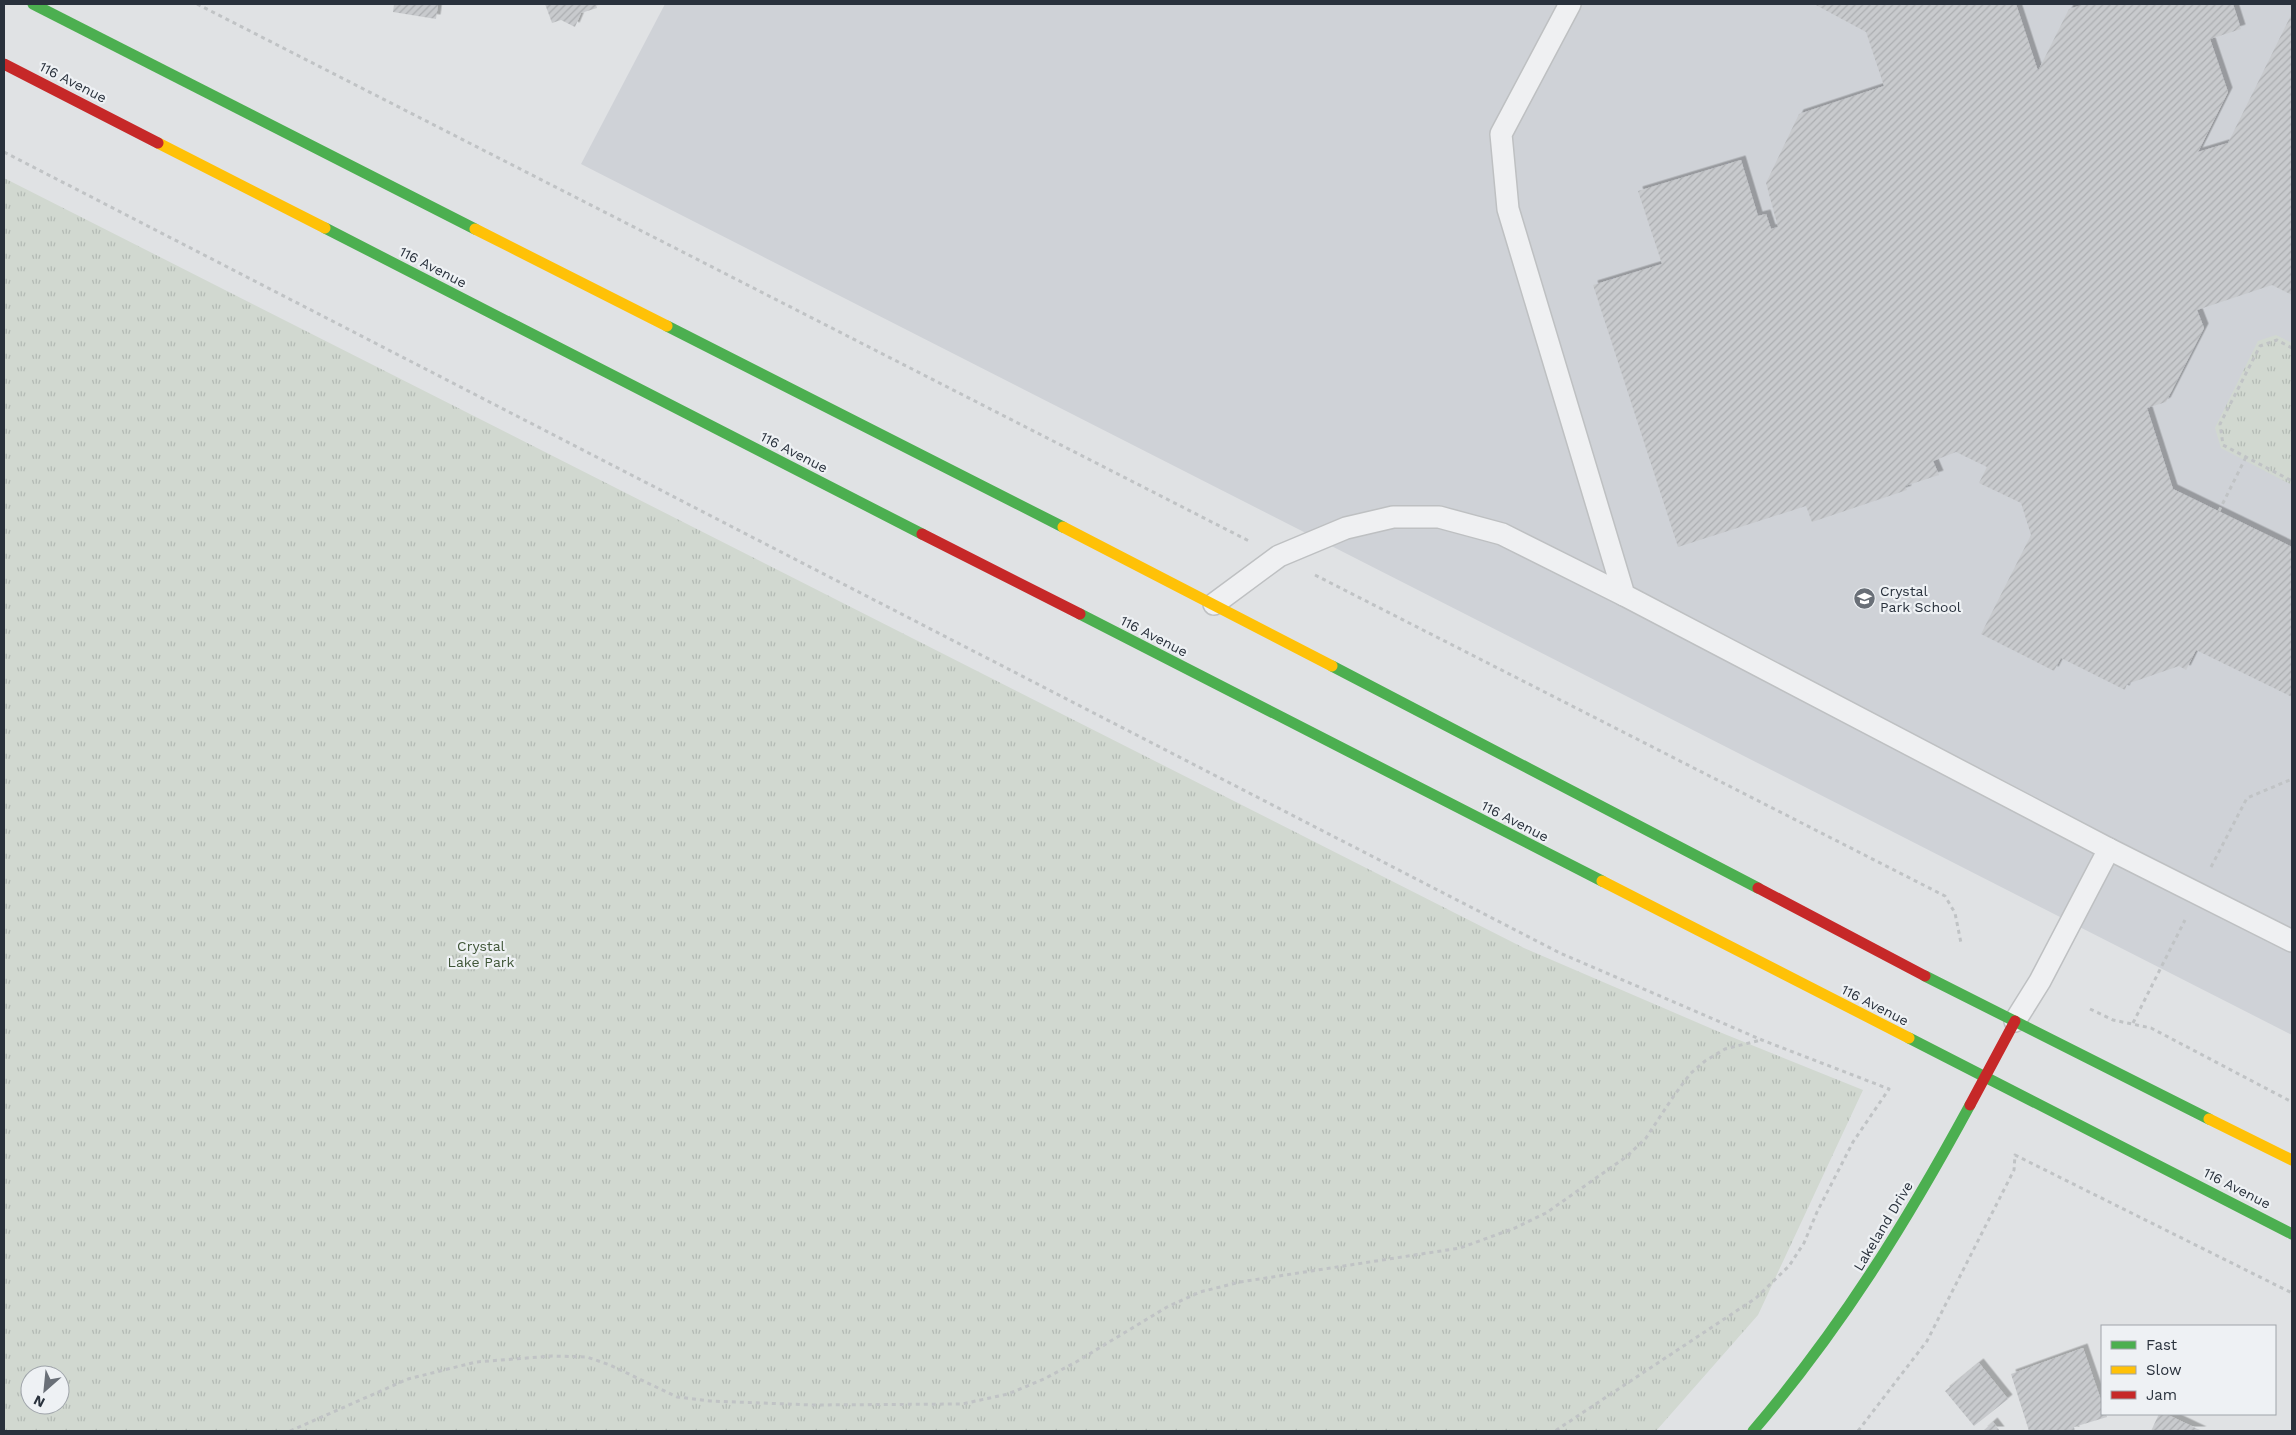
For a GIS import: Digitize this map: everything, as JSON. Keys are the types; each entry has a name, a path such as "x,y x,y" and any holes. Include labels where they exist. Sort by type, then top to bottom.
{"main road":[{"path":"32,4 1214,604 1941,984 2292,1160"},
{"name":"116 Avenue","path":"4,64 2292,1234"},
{"name":"Lakeland Drive","path":"1753,1431 1813,1358 1869,1280 1914,1206 2015,1021"}],"lane":[{"path":"1570,4 1501,134 1508,209 1624,596"},
{"path":"1214,604 1279,556 1355,526 1393,517 1438,517 1502,534 2109,849 2292,941"},
{"path":"2015,1021 2040,981 2109,849"}],"path":[{"path":"196,4 1945,896 1955,913 1961,943"},
{"path":"4,152 1560,953 1762,1040 1889,1089 1853,1142 1817,1212 1804,1243 1789,1266 1756,1298 1555,1431"},
{"path":"2292,348 2277,340 2260,346 2220,424 2223,446 2292,481"},
{"path":"2219,511 2246,457"},
{"path":"2090,1009 2113,1020 2151,1028 2292,1102"},
{"path":"290,1431 408,1379 476,1362 552,1356 587,1357 610,1365 677,1397 710,1401 813,1404 962,1404 1008,1394 1044,1379 1076,1362 1167,1306 1200,1292 1240,1282 1460,1248 1515,1228 1546,1213 1626,1158 1646,1138 1672,1097 1690,1074 1705,1061 1725,1049 1762,1040"},
{"path":"1858,1431 1927,1341 2014,1170 2015,1155 2292,1293"}],"shaded area":[{"name":"Crystal Park School","path":"665,4 2292,4 2292,1035 581,164"}],"green space":[{"name":"Crystal Lake Park","path":"4,178 1524,948 1717,1031 1863,1090 1758,1315 1656,1431 4,1431"},
{"path":"2276,335 2292,343 2292,485 2221,448 2215,428 2258,341"}],"building":[{"path":"394,4 438,4 436,19 393,12"},
{"path":"545,4 596,4 597,8 581,13 575,27 561,20 552,23"},
{"path":"1814,4 2016,4 2038,71 2069,9 2085,4 2233,4 2241,29 2210,39 2228,92 2198,152 2228,143 2292,13 2292,295 2272,285 2197,310 2204,328 2166,402 2147,408 2173,489 2292,547 2292,697 2196,650 2186,670 2179,666 2127,684 2125,690 2061,658 2054,671 1981,634 2031,535 2021,503 1979,483 1987,467 1956,452 1933,461 1939,475 1905,486 1907,490 1812,522 1806,506 1678,547 1593,285 1662,264 1638,191 1741,160 1758,216 1766,214 1771,229 1778,227 1766,183 1799,114 1884,86 1866,32"},
{"path":"2083,1348 2101,1400 2101,1415 2106,1415 2107,1417 2074,1427 2075,1431 2029,1431 2011,1374"},
{"path":"1979,1363 2008,1399 1974,1426 1945,1391"},
{"path":"2159,1415 2168,1415 2202,1431 2151,1431"},
{"path":"1993,1422 2000,1431 1983,1431"}],"traffic: fast":[{"path":"33,4 475,229"},
{"path":"325,228 922,534"},
{"path":"667,326 1063,527"},
{"path":"1080,614 1602,881"},
{"path":"1332,666 1758,888"},
{"path":"1925,976 2209,1119"},
{"path":"1909,1038 2292,1234"},
{"path":"1753,1431 1815,1353 1870,1274 1946,1149 1970,1105"}],"traffic: slow":[{"path":"158,143 325,228"},
{"path":"475,229 667,326"},
{"path":"1063,527 1332,666"},
{"path":"1602,881 1909,1038"},
{"path":"2209,1119 2292,1160"}],"traffic: jam":[{"path":"4,64 158,143"},
{"path":"922,534 1080,614"},
{"path":"1758,888 1925,976"},
{"path":"1970,1105 2015,1021"}],"place":[{"name":"Crystal Park School","path":"1864,599"}]}
